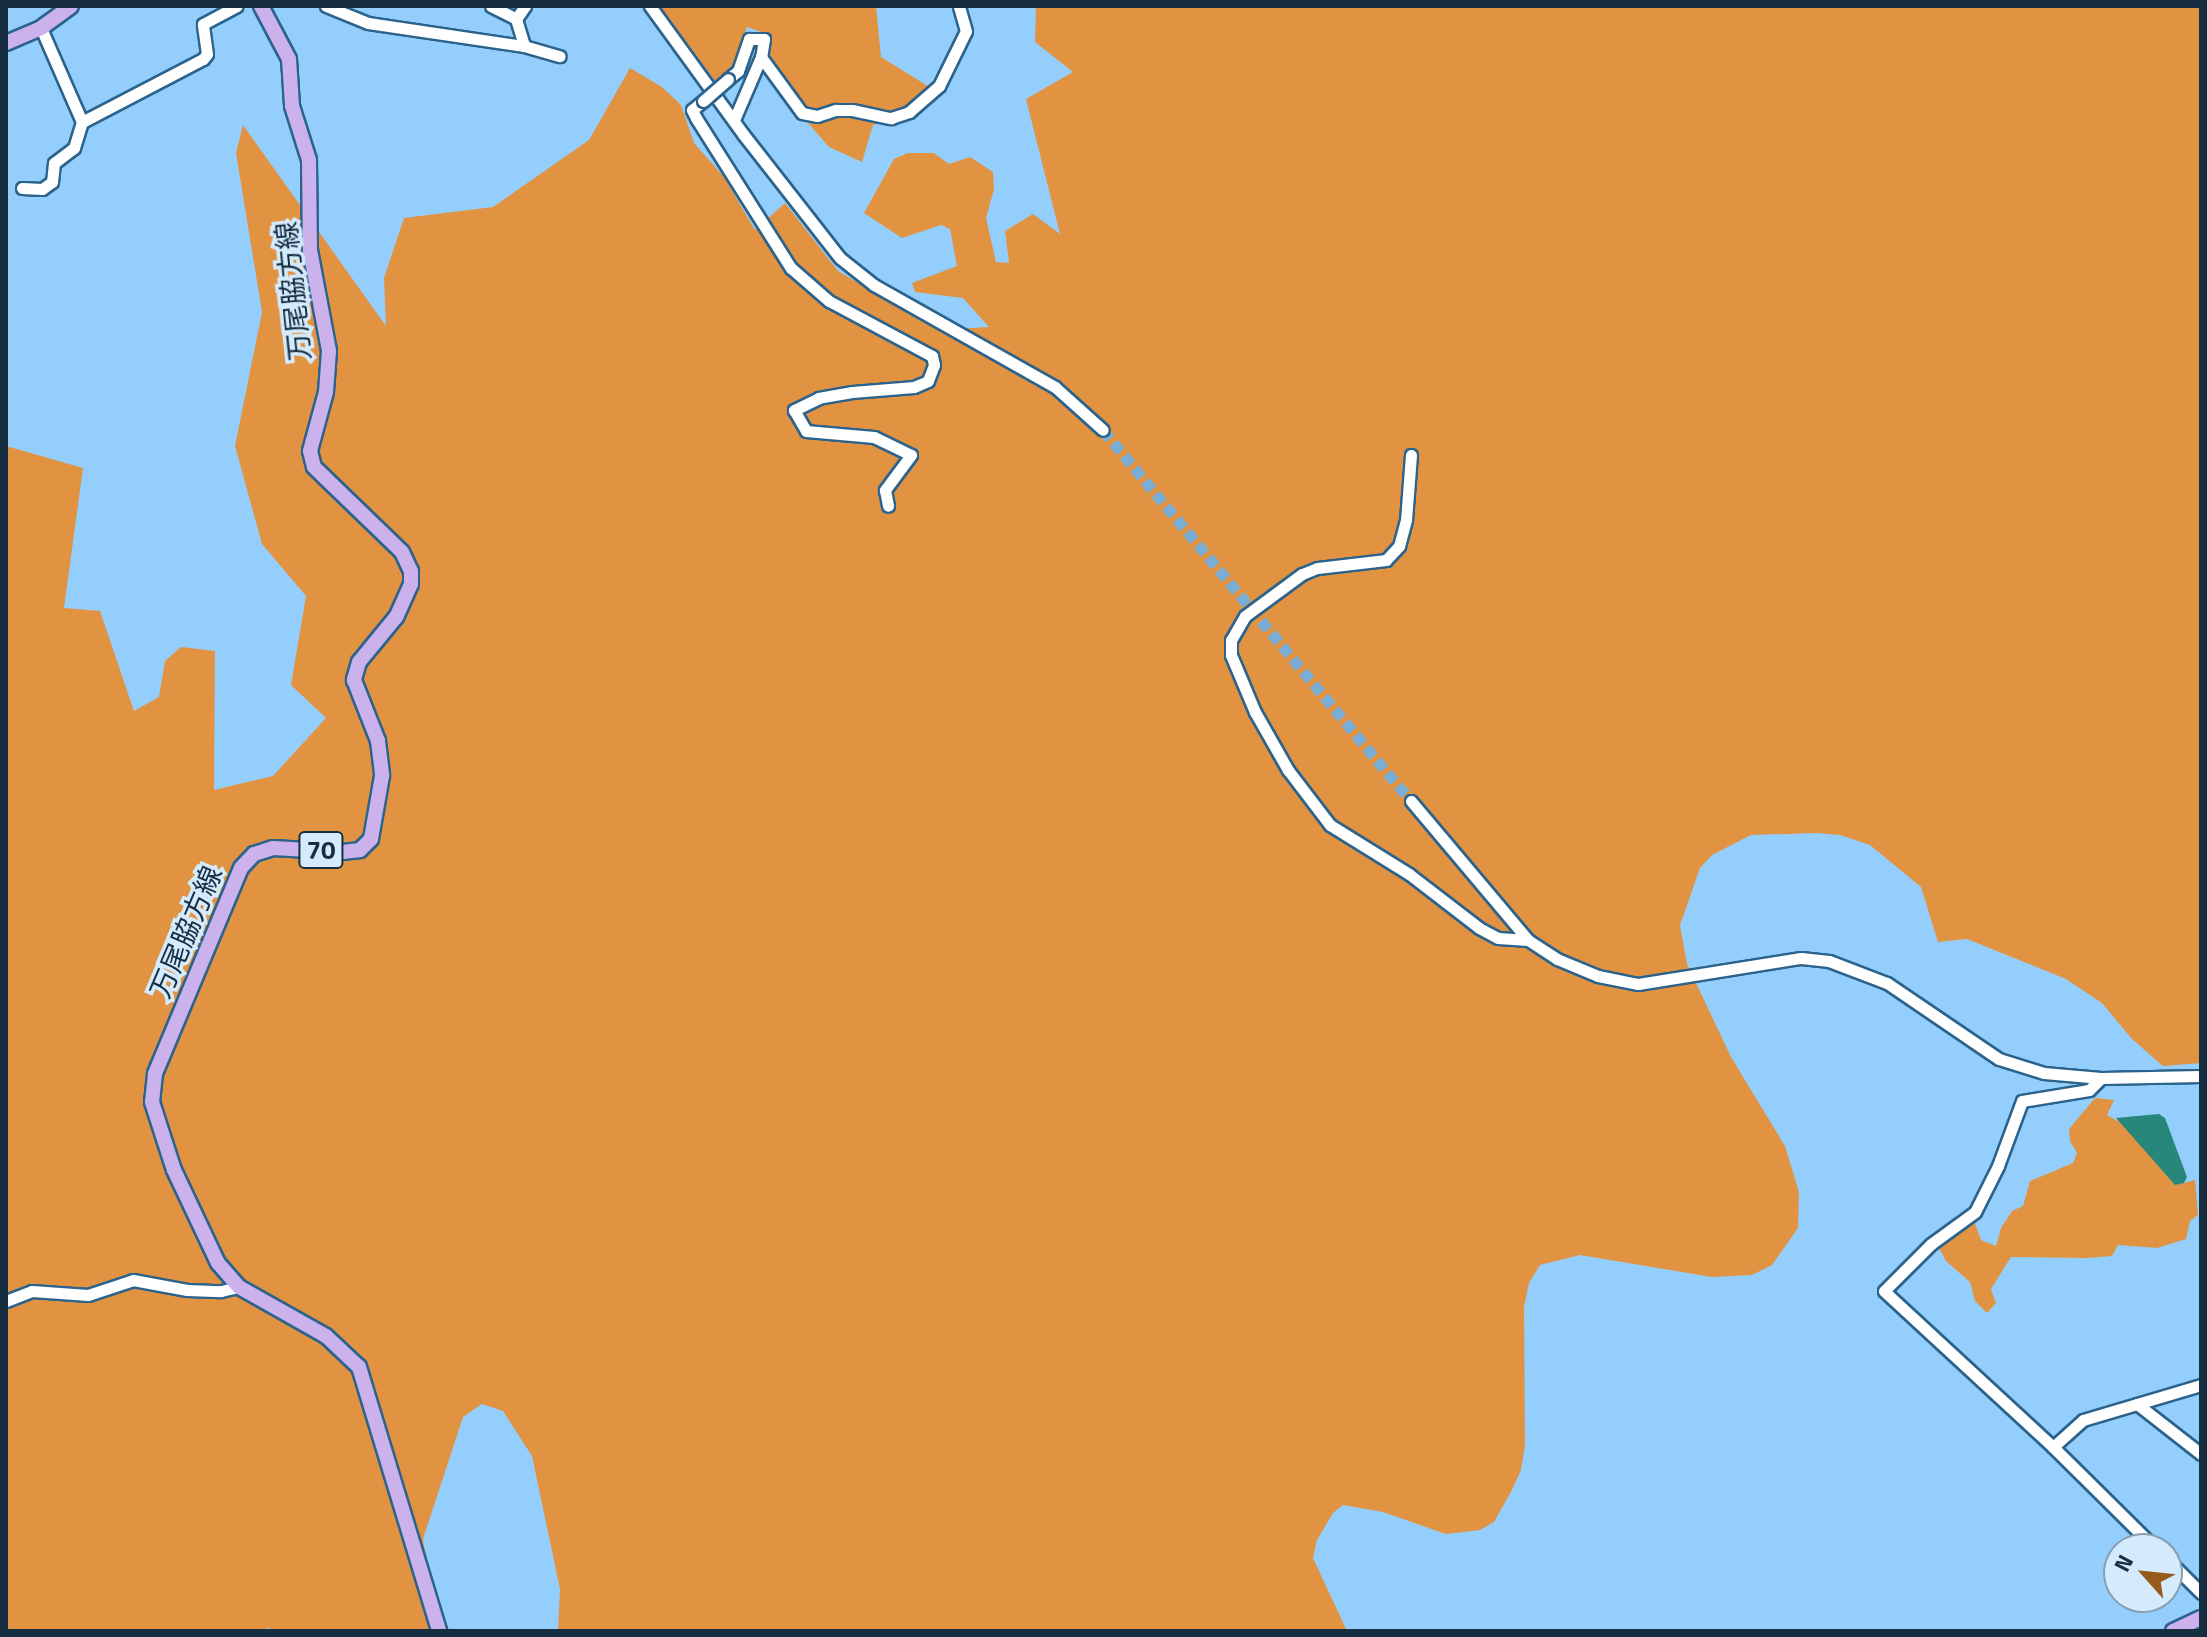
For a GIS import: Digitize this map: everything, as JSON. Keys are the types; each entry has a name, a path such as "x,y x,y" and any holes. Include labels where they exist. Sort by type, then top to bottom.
{"main road":[{"path":"6,43 41,28 71,6"},
{"name":"万尾脇方線","path":"261,6 289,59 292,106 309,160 310,250 329,351 326,392 310,451 314,467 402,552 411,571 411,584 396,617 359,662 354,680 378,741 382,776 371,839 360,850 273,848 254,854 241,868 155,1074 152,1102 174,1170 218,1263 239,1287 326,1336 359,1367 439,1631"},
{"path":"2173,1631 2201,1618"}],"street":[{"path":"82,122 203,59 207,54 203,24 237,6"},
{"path":"326,6 368,23 524,46 560,56"},
{"path":"491,6 516,19 524,46"},
{"path":"516,19 525,6"},
{"path":"650,6 840,258 874,285 1055,387 1103,430"},
{"path":"761,57 802,113 817,116 836,110 852,110 891,118 909,112 939,86 966,31 959,6"},
{"path":"22,188 42,189 52,182 54,163 74,148 82,122 41,28"},
{"path":"734,120 761,57 764,39 749,39 738,71 692,110 706,137 747,194 767,234 791,268 829,301 932,356 934,365 928,381 914,387 819,398 794,410 806,431 874,437 911,455 885,490 888,506"},
{"path":"1411,455 1406,520 1399,546 1386,560 1317,568 1302,574 1245,616 1231,640 1231,655 1255,712 1288,770 1330,825 1409,874 1479,928 1498,938 1528,940"},
{"path":"1411,801 1528,940 1557,959 1598,976 1638,984 1801,958 1829,961 1887,983 1999,1059 2044,1073 2101,1078 2201,1076"},
{"path":"2101,1078 2089,1090 2022,1101 1998,1166 1975,1212 1931,1244 1884,1291 2053,1447 2140,1533"},
{"path":"6,1301 32,1291 88,1295 133,1280 187,1290 221,1291 239,1287"},
{"path":"2053,1447 2083,1420 2201,1385"},
{"path":"2137,1404 2201,1454"},
{"path":"2183,1575 2201,1593"}],"shaded area":[{"path":"660,6 876,6 881,57 931,88 910,108 886,122 873,125 862,162 829,147 768,77 781,70 770,62 764,33 747,27 733,65 715,81"},
{"path":"1036,6 2201,6 2201,1063 2163,1066 2132,1039 2102,1003 2066,979 1967,939 1938,942 1921,887 1870,845 1840,835 1751,835 1712,855 1700,868 1680,925 1687,964 1731,1057 1785,1146 1799,1192 1798,1228 1772,1265 1752,1275 1712,1277 1580,1255 1540,1265 1529,1283 1524,1307 1525,1445 1521,1470 1512,1490 1494,1522 1480,1530 1446,1534 1383,1512 1343,1505 1333,1513 1317,1540 1313,1558 1347,1631 558,1631 560,1589 532,1456 503,1411 482,1404 463,1417 423,1539 440,1631 275,1631 268,1628 256,1631 6,1631 6,446 83,468 64,608 100,611 134,711 159,697 165,661 181,647 215,651 214,790 273,776 326,718 291,685 306,596 262,544 235,446 262,312 236,153 243,125 386,326 384,278 404,218 493,207 589,140 630,68 662,87 681,105 694,143 724,177 755,230 785,203 838,271 937,330 989,327 963,298 915,292 912,283 957,266 950,229 941,225 902,238 864,213 894,159 908,153 934,153 949,164 970,157 993,172 994,189 986,218 996,262 1009,263 1005,231 1033,214 1060,234 1026,99 1073,72 1035,42"},
{"path":"2095,1098 2114,1100 2107,1115 2125,1125 2175,1185 2195,1180 2198,1215 2190,1221 2186,1239 2157,1248 2118,1245 2112,1256 2011,1257 1991,1289 1996,1303 1987,1313 1975,1301 1970,1282 1946,1261 1937,1244 1973,1218 1981,1240 1996,1246 2001,1228 2012,1211 2023,1206 2030,1181 2073,1163 2077,1153 2070,1141 2069,1129"},
{"path":"2159,1114 2165,1118 2187,1177 2184,1183 2175,1185 2116,1118"}],"tunnel":[{"path":"1103,430 1411,801"}]}
